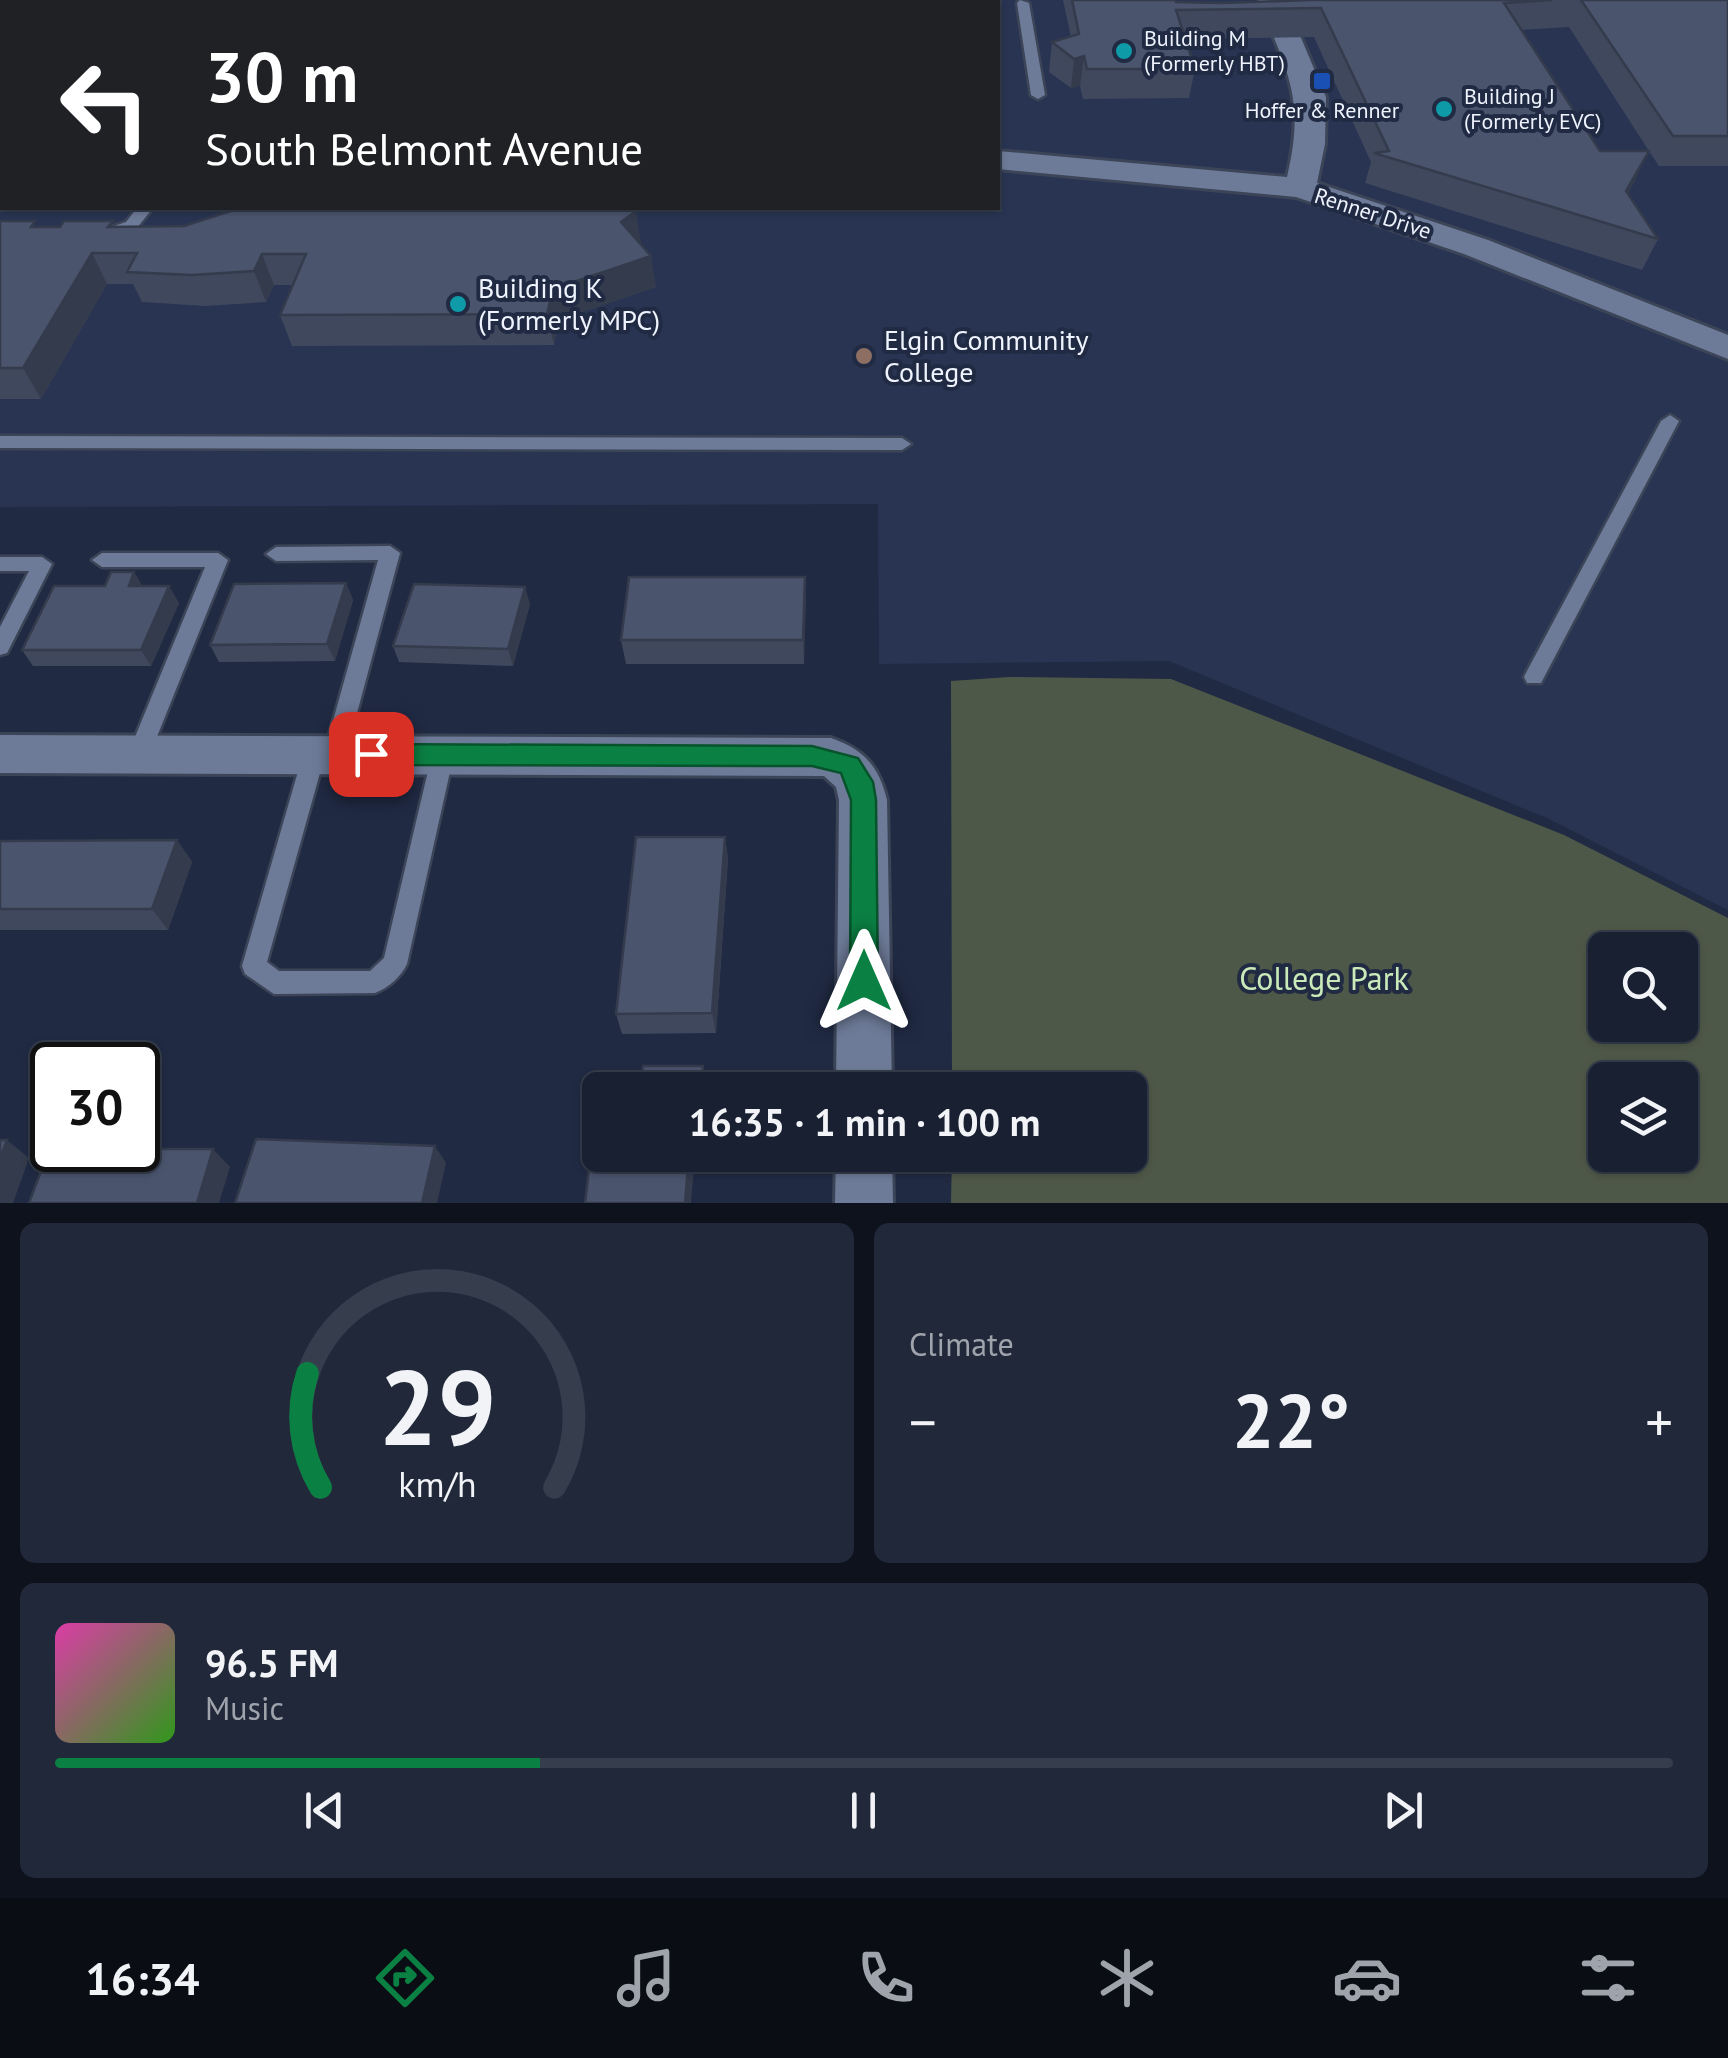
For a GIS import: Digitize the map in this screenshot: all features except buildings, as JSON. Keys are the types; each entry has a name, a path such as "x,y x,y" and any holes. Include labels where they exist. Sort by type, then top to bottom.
{"street":[{"path":"1272,0 1311,96 1310,144 1300,188"},
{"name":"Renner Drive","path":"1000,160 1300,188 1476,247 1725,339"},
{"path":"0,754 812,756 849,765 860,782 864,800 864,1072"},
{"path":"864,1172 864,1203"}],"lane":[{"path":"1023,3 1038,95"},
{"path":"96,231 131,226 143,210"},
{"path":"1534,677 1670,422"},
{"path":"0,442 902,444"},
{"path":"276,554 390,553 254,966 274,983 375,982 395,964 444,754"},
{"path":"102,560 218,560 139,754"},
{"path":"0,564 42,564 0,647"}],"shaded area":[{"name":"Elgin Community College","path":"1000,0 1728,0 1728,910 1549,819 1169,661 879,664 878,504 0,507 0,210 1000,210"}],"green space":[{"name":"College Park","path":"1009,677 1171,679 1564,835 1728,918 1728,1203 951,1203 952,1172 1147,1172 1147,1072 952,1072 951,681"}],"place":[{"name":"Building M (Formerly HBT)","path":"1124,51"},
{"name":"Hoffer & Renner","path":"1322,81"},
{"name":"Building J (Formerly EVC)","path":"1444,109"},
{"name":"Building K (Formerly MPC)","path":"458,304"},
{"name":"Elgin Community College","path":"864,356"}],"route":[{"path":"371,754 812,756 831,757 849,765 860,782 864,800 864,981"}]}
